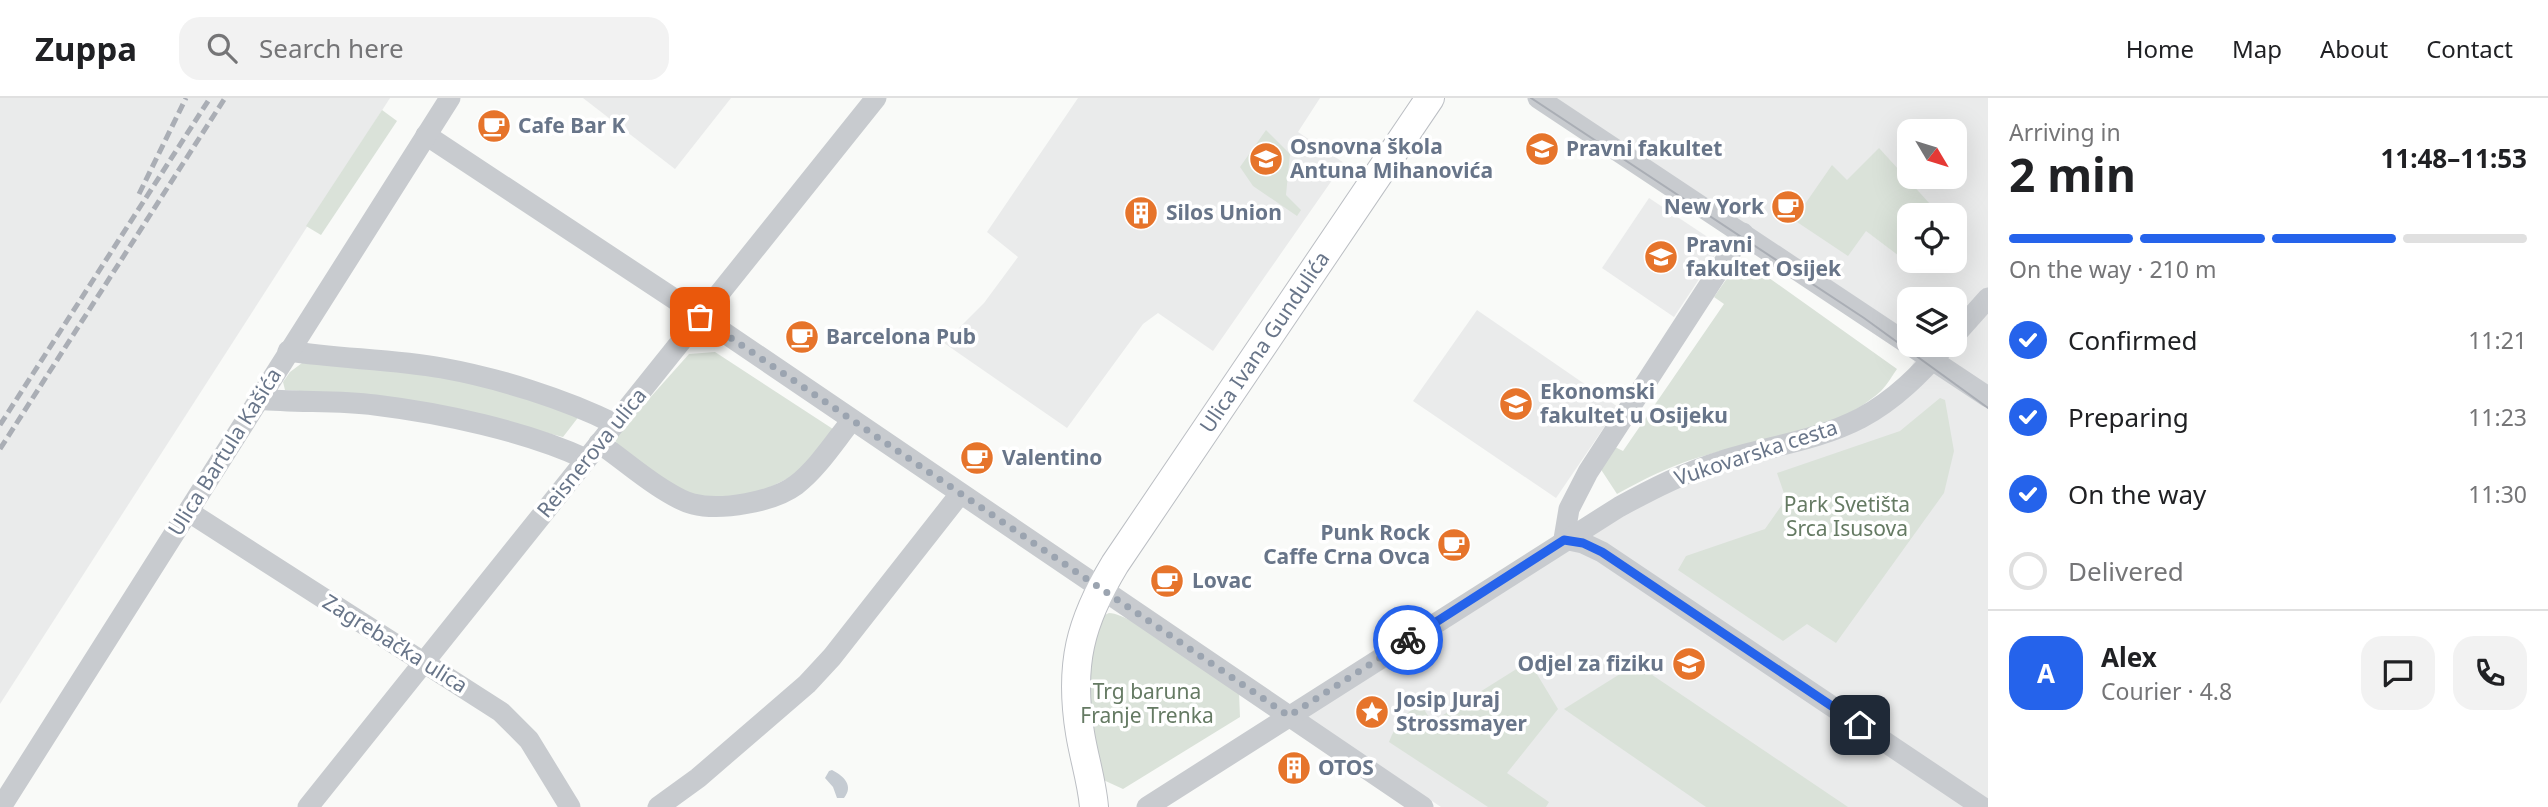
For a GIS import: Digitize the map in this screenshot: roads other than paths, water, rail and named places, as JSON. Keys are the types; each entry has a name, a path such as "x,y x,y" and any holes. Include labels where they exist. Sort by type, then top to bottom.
{"main road":[{"name":"Ulica Ivana Gundulića","path":"1094,807 1080,732 1075,679 1077,652 1083,630 1100,589 1430,98"}],"street":[{"name":"Ulica Bartula Kašića","path":"1,807 450,98"},
{"name":"Reisnerova ulica","path":"308,807 876,98"},
{"path":"1538,98 1743,233 1897,327"},
{"path":"426,135 700,317 1423,807"},
{"path":"1743,233 1588,472 1569,509 1564,540 1583,543 1602,552 1982,807"},
{"path":"1967,322 1988,298"},
{"path":"288,351 466,373 569,405 615,424"},
{"name":"Vukovarska cesta","path":"1147,807 1564,540 1665,482 1724,460 1821,434 1861,418 1901,390 1935,357"},
{"path":"1943,357 1988,397"},
{"path":"258,399 374,405 441,416 566,450 593,451 692,504 715,506 755,502 781,494 794,486 804,478 852,420"},
{"path":"658,807 698,778 807,684 832,657 960,494"},
{"name":"Zagrebačka ulica","path":"189,512 501,712 516,724 529,740 570,807"}],"tram line":[{"path":"1531,98 1864,318 1988,408"}],"railway":[{"path":"139,194 186,98"},
{"path":"0,425 210,98"},
{"path":"0,449 225,98"}],"place":[{"name":"Cafe Bar K","path":"494,126"},
{"name":"Pravni fakultet","path":"1542,149"},
{"name":"Osnovna škola Antuna Mihanovića","path":"1266,159"},
{"name":"New York","path":"1788,207"},
{"name":"Silos Union","path":"1141,213"},
{"name":"Pravni fakultet Osijek","path":"1661,257"},
{"name":"Barcelona Pub","path":"802,337"},
{"name":"Ekonomski fakultet u Osijeku","path":"1516,404"},
{"name":"Valentino","path":"977,458"},
{"name":"Punk Rock Caffe Crna Ovca","path":"1454,545"},
{"name":"Lovac","path":"1167,581"},
{"name":"Odjel za fiziku","path":"1689,664"},
{"name":"Josip Juraj Strossmayer","path":"1372,712"},
{"name":"OTOS","path":"1294,768"}],"park label":[{"name":"Park Svetišta Srca Isusova","path":"1847,517"},
{"name":"Trg baruna Franje Trenka","path":"1147,704"}]}
